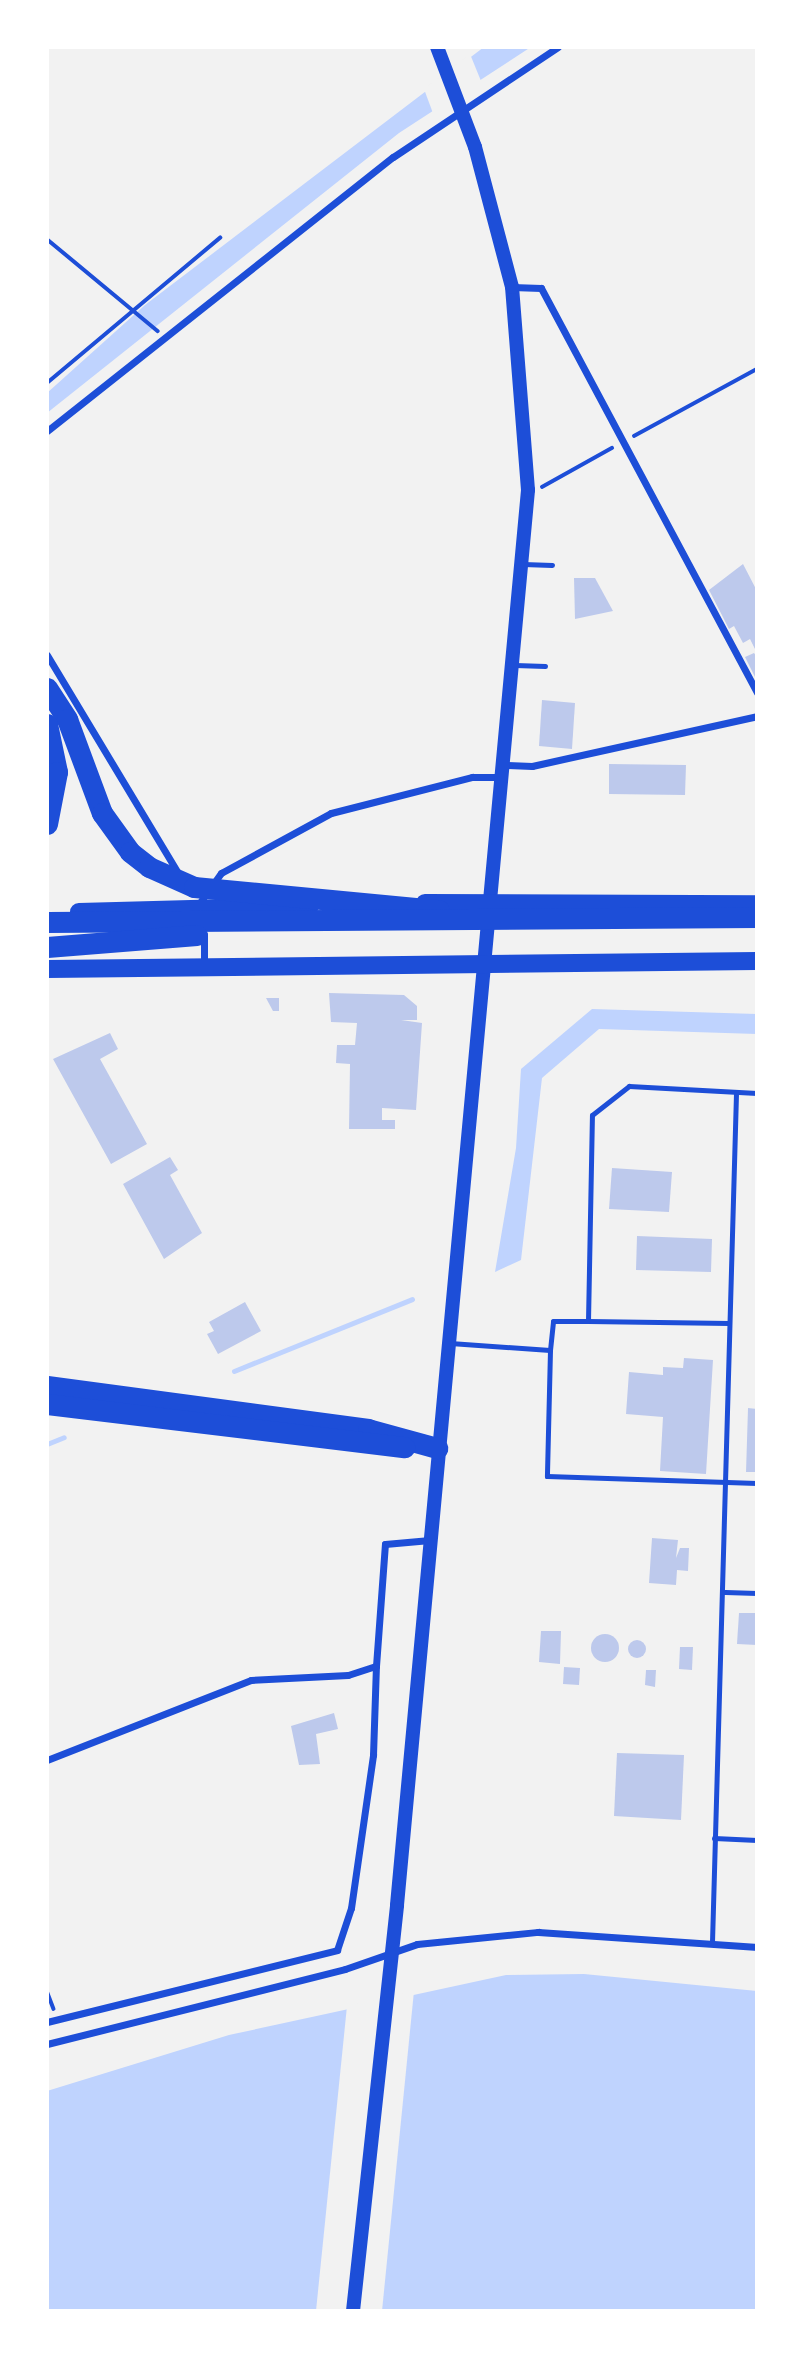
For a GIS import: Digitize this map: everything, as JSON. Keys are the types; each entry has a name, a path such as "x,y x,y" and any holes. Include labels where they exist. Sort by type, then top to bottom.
{"highway":[{"path":"47,688 57,722 115,834 170,878 239,894 513,919"},
{"path":"47,824 57,772 57,722"},
{"path":"47,922 356,924 513,919 757,917"},
{"path":"47,947 356,924"},
{"path":"47,1386 368,1429 438,1448"},
{"path":"47,1404 367,1447 438,1448"}],"main road":[{"path":"353,2311 515,665 528,494 526,410 512,287 461,107 437,47"},
{"path":"47,913 490,902 757,904"},
{"path":"47,969 204,965 757,961"}],"street":[{"path":"47,431 393,157 461,107 558,47"},
{"path":"512,287 541,288 757,693"},
{"path":"47,655 196,908 204,934 204,965"},
{"path":"196,908 221,873 331,813 472,777 757,716"},
{"path":"47,2022 337,1950 351,1908 371,1768 385,1544 430,1540"},
{"path":"47,1760 251,1680 348,1675 376,1666"},
{"path":"47,2044 386,1959 417,1944 538,1932 757,1947"}],"lane":[{"path":"523,564 552,565"},
{"path":"515,665 545,666"},
{"path":"587,1321 592,1115 629,1086 757,1093"},
{"path":"712,1942 725,1592 736,1092"},
{"path":"729,1323 553,1321 547,1476 757,1483"},
{"path":"448,1343 550,1350"},
{"path":"725,1592 757,1593"},
{"path":"714,1838 757,1840"}],"path":[{"path":"47,383 220,238"},
{"path":"47,239 157,330"},
{"path":"528,494 757,369"},
{"path":"47,1991 57,2018"}],"water":[{"path":"484,47 531,47 399,133 47,413 47,393 145,305"},
{"path":"592,1009 757,1014 757,1034 599,1029 542,1078 521,1260 495,1272 516,1148 521,1069"},
{"path":"584,1974 757,1991 757,2311 47,2311 47,2091 229,2035 506,1975"}],"pier":[{"path":"470,54 481,81 434,116 424,89"},
{"path":"414,1991 382,2311 316,2311 347,2006"}],"building":[{"path":"743,564 757,591 757,653 750,639 743,643 734,626 729,629 709,590"},
{"path":"574,578 595,578 613,611 575,619"},
{"path":"754,653 757,657 757,681 745,657"},
{"path":"542,700 575,703 572,749 539,746"},
{"path":"609,764 686,765 685,795 609,794"},
{"path":"329,993 404,995 417,1006 417,1020 401,1020 422,1023 416,1110 382,1108 382,1120 395,1120 395,1129 349,1129 350,1064 336,1063 337,1045 355,1045 357,1023 331,1022"},
{"path":"266,998 279,998 279,1011 273,1011"},
{"path":"110,1033 118,1049 100,1059 147,1144 111,1164 53,1059"},
{"path":"170,1157 178,1170 170,1175 202,1233 164,1259 123,1184"},
{"path":"612,1168 672,1172 669,1212 609,1209"},
{"path":"637,1236 712,1239 711,1272 636,1270"},
{"path":"245,1302 261,1331 218,1354 207,1334 214,1331 209,1322"},
{"path":"684,1358 713,1360 706,1474 660,1471 663,1417 626,1414 629,1372 663,1375 663,1367 683,1368"},
{"path":"748,1408 757,1409 757,1472 746,1472"},
{"path":"652,1538 678,1540 676,1558 680,1548 689,1548 688,1571 677,1570 676,1585 649,1583"},
{"path":"739,1613 757,1613 757,1645 737,1644"},
{"path":"541,1631 561,1631 560,1664 539,1662"},
{"path":"605,1634 615,1638 619,1648 615,1658 605,1662 595,1658 591,1648 595,1638"},
{"path":"637,1640 643,1643 646,1649 643,1655 637,1658 631,1655 628,1649 631,1643"},
{"path":"680,1647 693,1647 692,1670 679,1669"},
{"path":"564,1667 580,1668 579,1685 563,1684"},
{"path":"646,1670 656,1670 655,1687 645,1685"},
{"path":"334,1713 338,1729 316,1734 320,1764 299,1765 291,1726"},
{"path":"617,1753 684,1755 681,1820 614,1816"}],"waterway":[{"path":"234,1371 412,1299"},
{"path":"47,1444 64,1437"}]}
